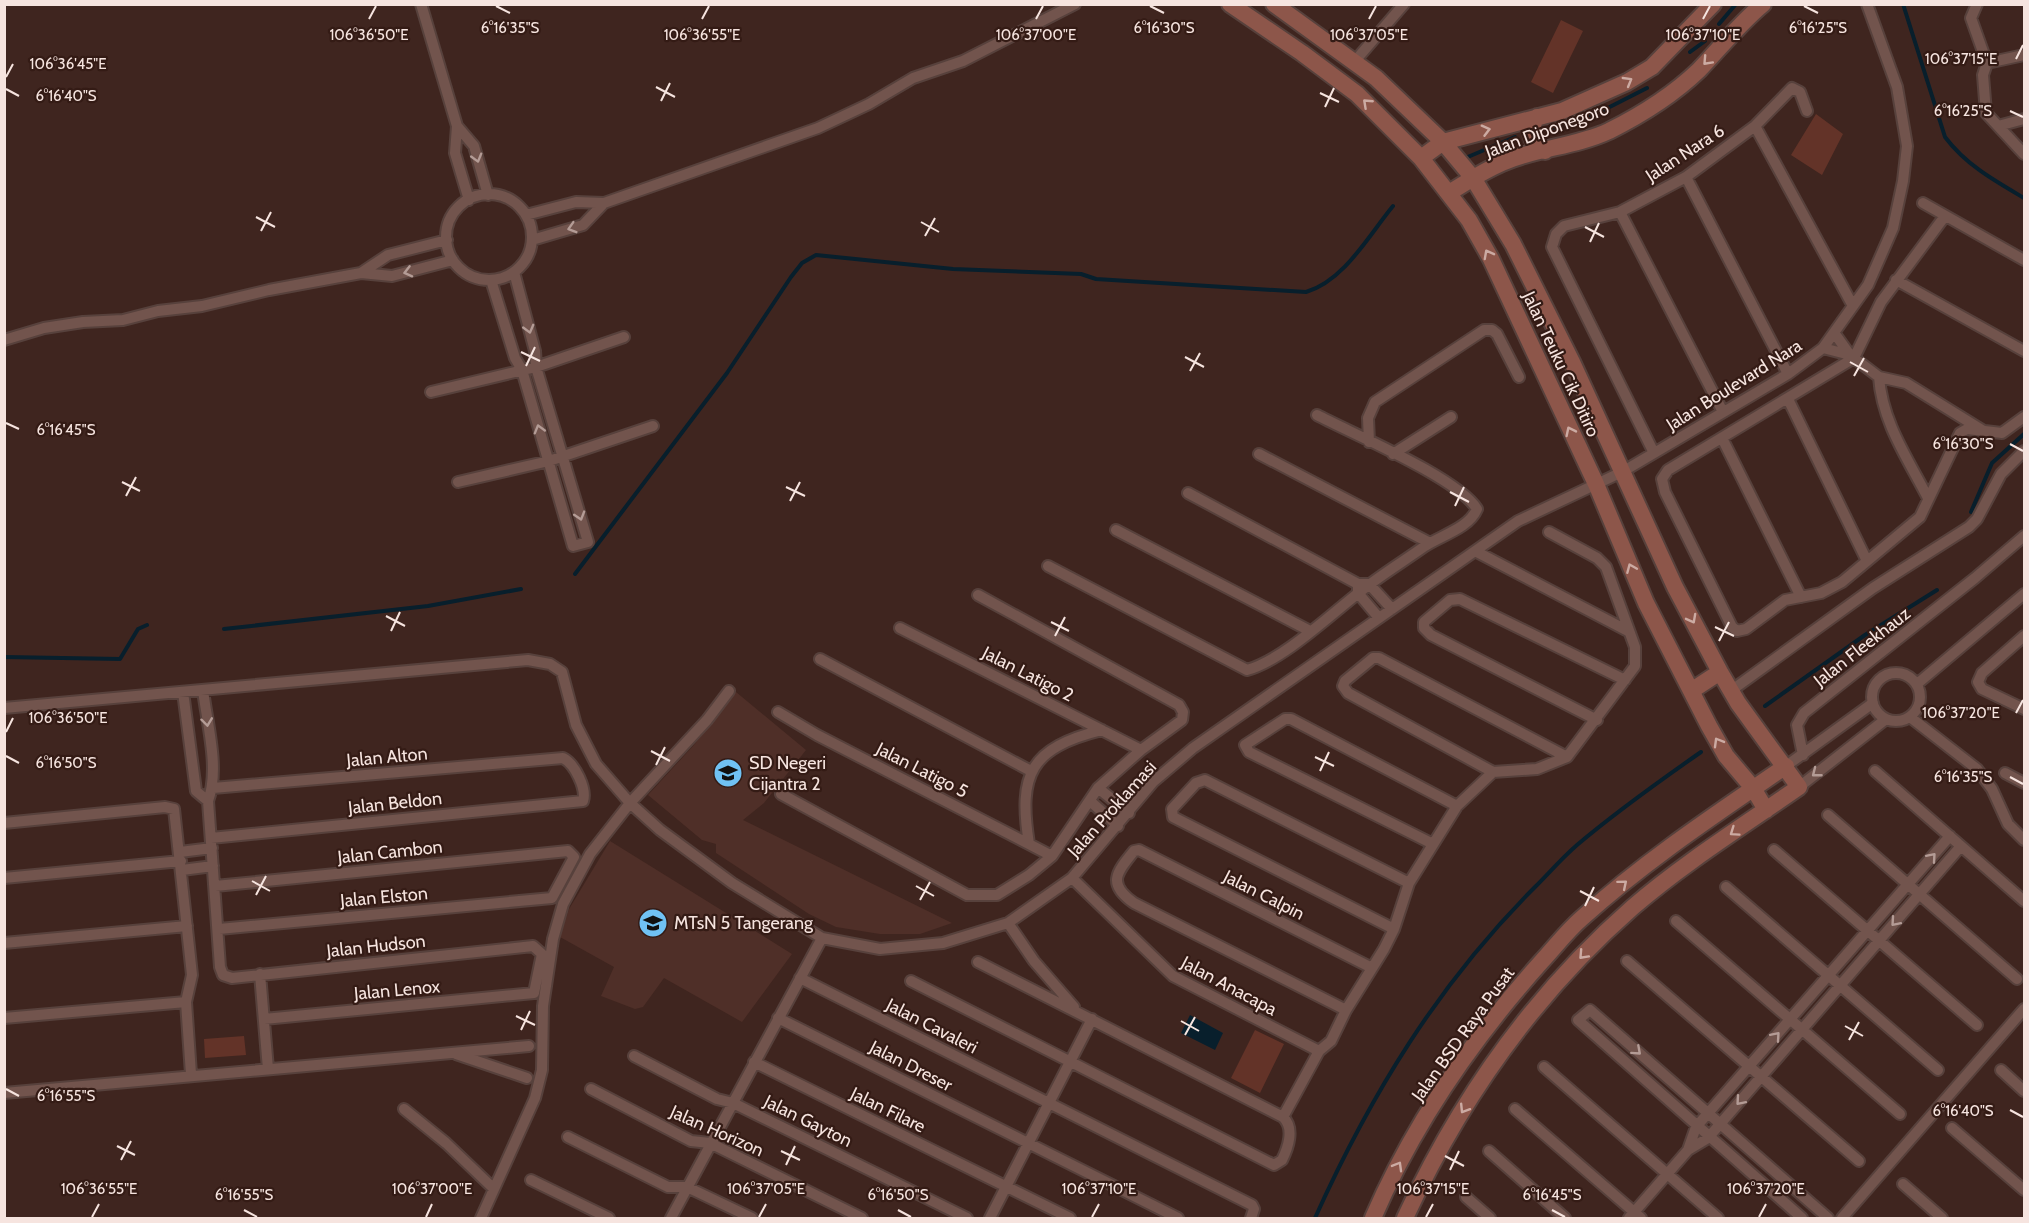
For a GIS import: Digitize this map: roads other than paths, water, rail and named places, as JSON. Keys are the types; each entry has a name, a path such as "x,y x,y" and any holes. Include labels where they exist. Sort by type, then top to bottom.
{"main road":[{"name":"Jalan Teuku Cik Ditiro","path":"1230,4 1357,94 1421,158 1469,220 1491,259 1596,484 1646,603 1726,756 1754,788 1766,810"},
{"name":"Jalan Teuku Cik Ditiro","path":"1274,4 1355,61 1443,142 1473,178 1513,244 1572,362 1675,587 1720,672 1738,703 1786,766 1799,787"},
{"name":"Jalan Diponegoro","path":"1421,158 1443,142 1537,117 1598,97 1652,66 1713,4"},
{"name":"Jalan Diponegoro","path":"1449,193 1473,178 1514,158 1607,132 1666,97 1697,71 1762,4"},
{"path":"1537,117 1530,130 1533,140 1545,151"},
{"path":"1691,691 1720,672"},
{"name":"Jalan BSD Raya Pusat","path":"1373,1218 1387,1186 1443,1090 1508,1000 1580,919 1657,855 1786,766"},
{"path":"1405,1218 1435,1156 1491,1065 1558,981 1633,907 1667,879 1799,787"}],"street":[{"path":"421,4 457,126 455,153 469,200"},
{"path":"526,215 576,202 604,203 818,128 869,104 912,78 963,60 1075,4"},
{"path":"1355,61 1404,4"},
{"name":"Jalan Boulevard Nara","path":"1596,484 1622,472 1788,374 1823,348 1868,285 1893,228 1907,146 1897,87 1867,4"},
{"path":"1976,5 1971,18 1987,63 1983,75 1986,113 2025,154"},
{"path":"1987,63 2025,55"},
{"name":"Jalan Nara 6","path":"1654,453 1552,247 1556,234 1564,226 1620,212 1686,177 1755,126 1792,88 1800,92 1807,111"},
{"path":"1998,126 2025,119"},
{"path":"457,126 474,146 488,195"},
{"path":"1755,126 1853,306"},
{"path":"1686,177 1788,374"},
{"path":"488,195 513,201 526,215 532,240 523,263 514,272 491,280 466,273 453,260 447,240 452,216 469,200 488,195"},
{"path":"532,240 583,225 604,203"},
{"path":"1923,203 2025,260"},
{"path":"1620,212 1723,412"},
{"path":"1945,216 1896,280 1852,357 1788,399 1668,470 1662,479 1665,492 1731,627 1737,631 1746,629 1785,600 1821,593 1842,582 1920,517 1960,433 1967,429 2002,433 2025,417"},
{"path":"361,273 388,255 447,240"},
{"path":"4,340 44,328 83,322 123,320 158,311 202,306 269,290 361,273 392,276 453,260"},
{"path":"491,280 515,358 522,370 573,546 588,542 536,367 535,351 514,272"},
{"path":"1896,280 2025,351"},
{"path":"1369,442 1370,411 1380,396 1484,330 1492,330 1497,334 1519,377"},
{"path":"1835,334 1852,357 1879,377 1906,382 1983,430"},
{"path":"431,392 536,367 624,337"},
{"path":"1823,348 1852,357"},
{"path":"1879,377 1883,410 1928,498"},
{"path":"1788,399 1868,561"},
{"path":"1048,566 1247,670 1258,667 1310,631 1362,587 1470,520 1477,509 1473,502 1441,478 1317,415"},
{"path":"1393,454 1451,417"},
{"path":"458,482 563,457 653,426"},
{"path":"1722,438 1801,597"},
{"path":"1732,690 1874,588 1969,527 1977,519 2001,474 2025,451"},
{"path":"1258,454 1430,543"},
{"name":"Jalan Proklamasi","path":"4,708 528,660 550,664 562,672 576,725 596,764 630,803 660,830 732,883 822,938 880,949 943,943 1008,923 1072,878 1153,782 1192,748 1518,521 1596,484"},
{"path":"1188,493 1362,587 1392,609"},
{"path":"1116,530 1310,631"},
{"path":"1549,532 1597,558 1605,567 1637,657 1635,666 1597,720 1567,757 1538,769 1493,772 1348,693 1343,686 1345,681 1369,661 1379,658 1567,757"},
{"name":"Jalan Fleekhauz","path":"1803,755 1797,725 1804,713 2025,536"},
{"path":"1475,551 1628,631"},
{"path":"1362,587 1379,618"},
{"path":"1917,684 2025,594"},
{"path":"781,794 967,896 997,895 1052,856 1098,788 1141,750 1182,720 1184,712 1179,705 978,596"},
{"path":"1597,720 1431,635 1424,628 1428,617 1454,598 1625,680"},
{"name":"Jalan Latigo 2","path":"900,628 1141,750"},
{"path":"2025,636 1982,673 1978,682 1982,688 2025,709"},
{"path":"820,659 1031,771"},
{"path":"1899,673 1917,684 1920,700 1913,714 1896,721 1886,719 1873,703 1874,688 1884,677 1899,673"},
{"path":"203,690 213,788 208,801 219,929"},
{"path":"481,1218 535,1098 542,1070 543,1006 554,939 563,904 590,854 630,803 707,720 729,691"},
{"path":"183,692 196,790 208,801"},
{"path":"1786,766 1821,743 1873,703"},
{"name":"Jalan Latigo 5","path":"778,712 1052,856"},
{"path":"1913,714 1977,770 1992,789 2008,824 2025,840"},
{"path":"1431,843 1249,752 1245,746 1247,742 1285,719 1291,719 1457,806"},
{"path":"1799,787 1886,719"},
{"path":"1029,844 1024,813 1025,793 1031,771 1047,751 1074,737 1101,730"},
{"path":"1821,743 1833,760"},
{"name":"Jalan Alton","path":"213,788 563,758 572,764 585,795 583,801"},
{"path":"1875,771 2025,901"},
{"path":"1283,1117 1318,1051 1331,1041 1346,1010 1394,929 1409,883 1431,843 1457,806 1493,772"},
{"path":"2005,773 2025,783"},
{"path":"1394,929 1173,817 1172,809 1196,783 1202,780 1409,883"},
{"path":"1098,788 1129,813"},
{"name":"Jalan Beldon","path":"181,861 212,843 583,801"},
{"path":"1090,801 1118,826"},
{"path":"4,824 165,807 170,807 176,812 192,975 186,1002 190,1074"},
{"path":"1828,815 2017,979"},
{"path":"1688,1150 1696,1127 1950,836"},
{"path":"1515,1109 1635,1216 1688,1150 1708,1138 1961,846"},
{"name":"Jalan Calpin","path":"1346,1010 1134,903 1120,893 1116,883 1119,871 1137,850 1372,968"},
{"path":"1773,850 1977,1025"},
{"name":"Jalan Cambon","path":"215,886 568,852 574,860 552,898"},
{"path":"4,878 181,861 213,866"},
{"name":"Jalan Anacapa","path":"1072,878 1173,976 1318,1051"},
{"path":"1726,887 1938,1070"},
{"name":"Jalan Elston","path":"219,929 552,898"},
{"path":"1676,921 1900,1114"},
{"path":"1008,923 1034,961 1078,1011"},
{"path":"4,943 187,926"},
{"name":"Jalan Hudson","path":"219,929 220,967 224,975 232,978 533,946 542,954 534,993"},
{"path":"671,1218 822,938"},
{"path":"1627,961 1859,1161"},
{"path":"911,981 1274,1165 1282,1160 1288,1142 1289,1125 1283,1117 978,962"},
{"path":"260,974 268,1069"},
{"name":"Jalan Cavaleri","path":"800,978 1252,1206 1254,1209 1251,1218"},
{"name":"Jalan Lenox","path":"264,1019 534,993"},
{"path":"4,1018 186,1002"},
{"path":"1842,1218 2025,1009"},
{"path":"1802,1218 1708,1138 1578,1020 1590,1010 1828,1218"},
{"name":"Jalan Dreser","path":"778,1018 1178,1218"},
{"path":"990,1218 1092,1019"},
{"path":"4,1093 190,1074 529,1046"},
{"path":"452,1052 527,1078"},
{"name":"Jalan Gayton","path":"634,1056 717,1099 734,1103 967,1218"},
{"name":"Jalan Filare","path":"754,1062 1070,1218"},
{"path":"1544,1067 1718,1218"},
{"path":"2001,1070 2025,1091"},
{"name":"Jalan Horizon","path":"591,1089 691,1141 710,1143 862,1218"},
{"path":"404,1109 446,1143 493,1188"},
{"path":"1952,1128 2025,1190"},
{"path":"568,1137 668,1187 687,1187 752,1218"},
{"path":"1489,1151 1565,1218"},
{"path":"531,1180 609,1218"},
{"path":"1903,1185 1942,1218"},
{"path":"1466,1197 1490,1218"}],"water":[{"path":"1190,1015 1223,1033 1215,1050 1181,1033"}],"waterway":[{"path":"1719,24 1736,4"},
{"path":"1903,4 1945,137 1972,164 2024,198"},
{"path":"1690,52 1705,41"},
{"path":"1555,129 1590,117 1647,88"},
{"path":"1463,159 1515,137"},
{"path":"575,574 727,373 791,277 802,263 816,255 953,269 1081,274 1096,279 1306,292 1320,286 1344,268 1393,206"},
{"path":"1971,512 1992,463 2024,434"},
{"path":"224,629 428,606 521,589"},
{"path":"1765,706 1865,635 1937,590"},
{"path":"4,657 120,659 138,629 147,625"},
{"path":"1315,1218 1359,1128 1384,1084 1410,1042 1468,962 1500,924 1571,850 1622,809 1701,752"}],"place":[{"name":"SD Negeri Cijantra 2","path":"728,773"},
{"name":"MTsN 5 Tangerang","path":"653,923"}]}
